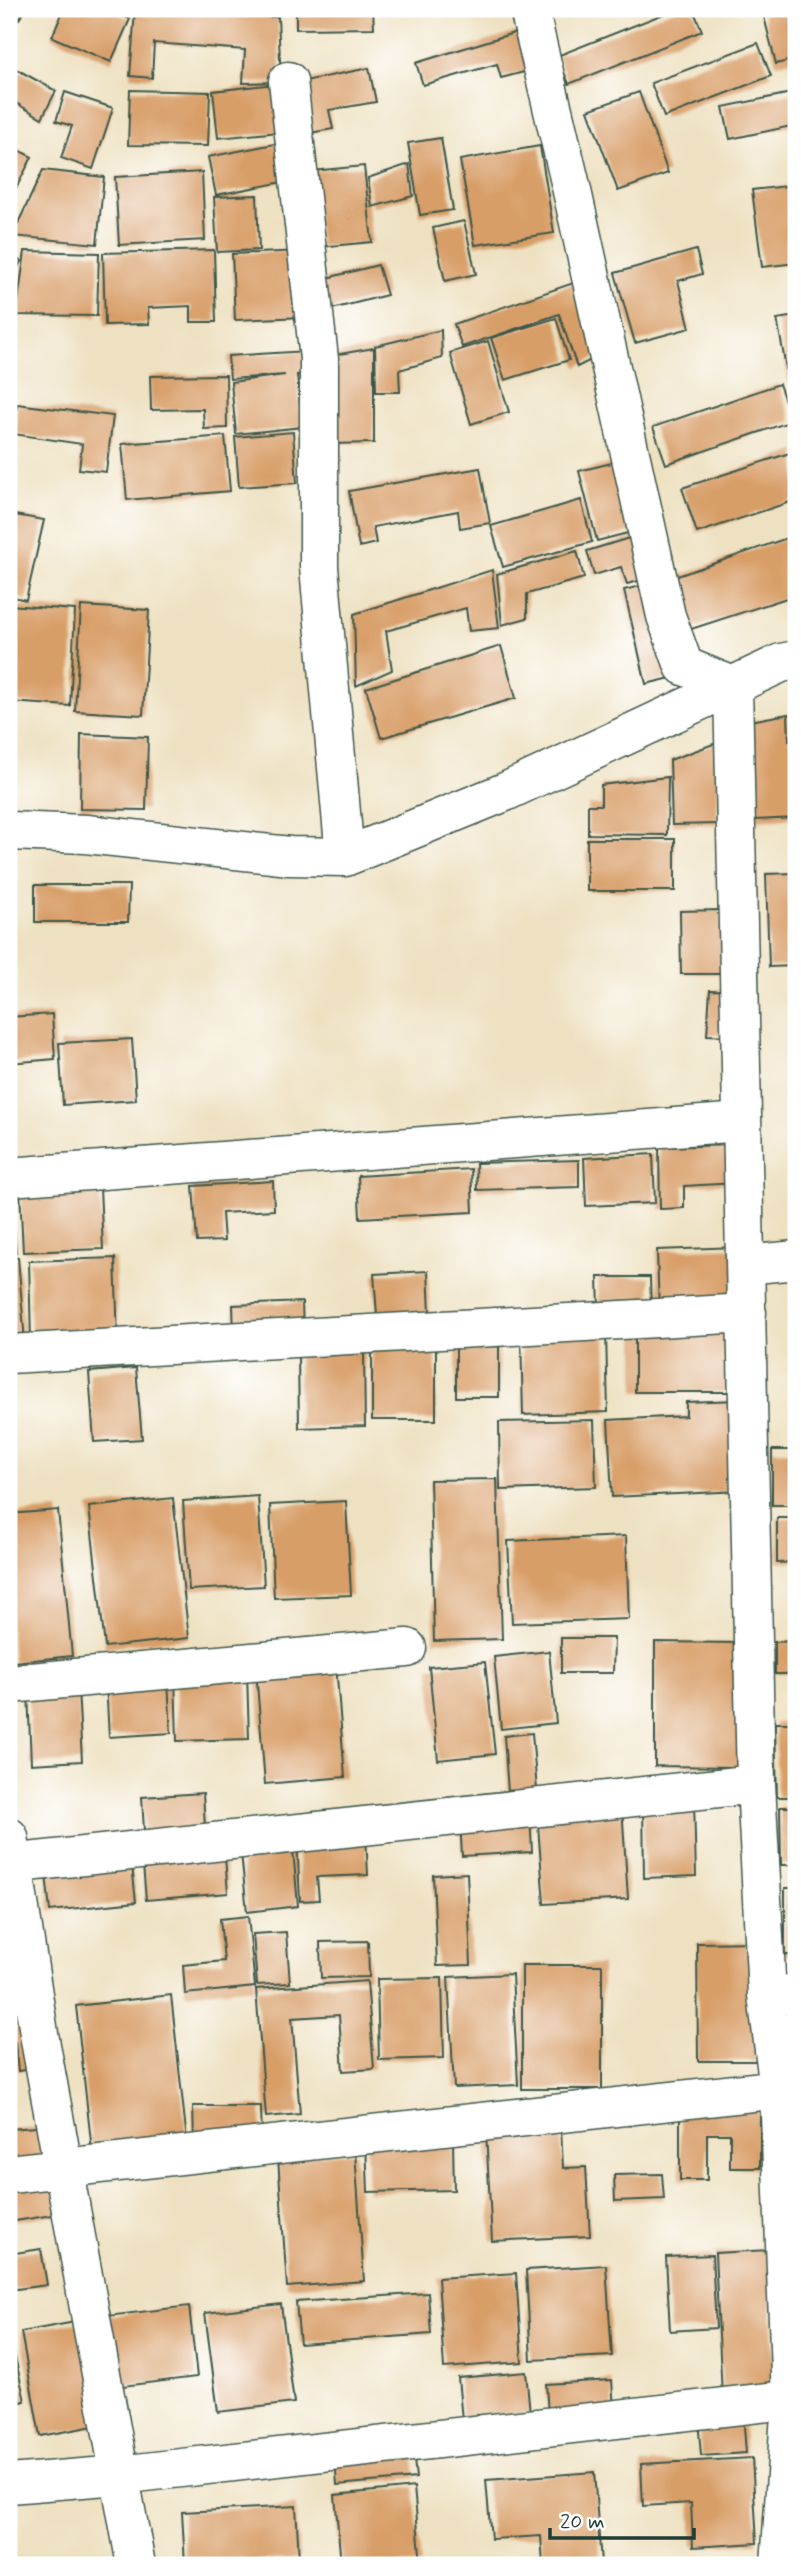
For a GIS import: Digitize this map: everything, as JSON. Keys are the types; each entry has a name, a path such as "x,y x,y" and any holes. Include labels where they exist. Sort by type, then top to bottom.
{"street":[{"path":"529,9 570,181 666,616 684,666 733,685"},
{"path":"288,81 319,359 319,566 345,857"},
{"path":"9,831 86,834 290,856 345,857 505,792 781,663 796,660"},
{"path":"733,685 756,1784 782,1994 779,2089 794,2399 780,2565"},
{"path":"9,1177 743,1122"},
{"path":"746,1265 796,1260"},
{"path":"9,1354 747,1312"},
{"path":"9,1684 407,1648"},
{"path":"136,2565 40,2040 10,1855 756,1784"},
{"path":"9,2174 779,2089"},
{"path":"9,2484 119,2475 794,2399"}],"building":[{"path":"9,9 26,9 19,19 9,13"},
{"path":"64,9 107,9 130,19 111,62 52,37"},
{"path":"296,9 373,9 374,28 296,29"},
{"path":"676,9 693,9 702,31 569,84 557,56"},
{"path":"762,9 796,9 796,59 776,64"},
{"path":"135,11 278,17 281,82 243,83 245,50 154,43 152,78 130,76"},
{"path":"520,31 528,71 501,78 497,64 423,85 416,63"},
{"path":"758,43 771,76 664,117 651,83"},
{"path":"9,65 56,91 42,118 9,99"},
{"path":"369,68 376,102 329,110 333,129 304,134 295,83"},
{"path":"284,83 289,131 218,138 213,91"},
{"path":"130,90 210,92 208,146 128,145"},
{"path":"65,92 113,108 93,169 61,158 72,126 56,121"},
{"path":"639,92 668,173 618,191 588,110"},
{"path":"796,92 796,125 730,139 723,107"},
{"path":"441,138 453,210 420,215 408,143"},
{"path":"290,141 298,179 216,195 208,157"},
{"path":"9,145 32,157 9,202"},
{"path":"540,146 554,233 475,245 460,160"},
{"path":"409,164 413,196 372,207 368,178"},
{"path":"364,166 372,242 320,247 312,171"},
{"path":"43,170 104,177 97,244 12,236"},
{"path":"202,172 205,240 119,245 115,177"},
{"path":"796,185 796,263 762,267 752,190"},
{"path":"257,195 259,250 217,252 214,197"},
{"path":"464,221 476,274 445,281 433,228"},
{"path":"214,250 216,322 191,322 191,306 148,308 149,324 105,325 103,253"},
{"path":"696,250 702,274 678,281 690,328 635,343 615,273"},
{"path":"25,251 99,253 97,316 16,315"},
{"path":"301,251 304,317 235,320 232,254"},
{"path":"9,255 21,261 9,286"},
{"path":"378,265 387,295 328,310 319,280"},
{"path":"585,279 605,353 577,367 559,314 462,347 454,324"},
{"path":"796,316 796,382 789,384 777,319"},
{"path":"556,318 569,360 505,380 491,338"},
{"path":"441,330 442,358 399,370 400,392 376,392 375,346"},
{"path":"488,341 509,412 471,424 450,353"},
{"path":"374,348 374,443 329,444 328,356"},
{"path":"307,351 308,374 297,375 302,427 236,434 231,382 285,375 230,379 228,356"},
{"path":"226,375 227,428 204,429 203,409 151,410 150,376"},
{"path":"779,384 792,421 666,464 653,427"},
{"path":"17,404 113,416 106,472 79,469 82,444 13,434"},
{"path":"293,432 297,483 239,487 235,437"},
{"path":"225,436 230,491 127,500 122,444"},
{"path":"796,451 796,500 697,533 682,488"},
{"path":"624,460 643,529 597,541 579,471"},
{"path":"480,468 490,523 460,528 458,511 373,527 376,543 359,547 349,491"},
{"path":"581,500 592,542 503,567 491,526"},
{"path":"9,514 44,520 26,600 9,596"},
{"path":"639,535 653,577 627,584 621,567 594,575 587,551"},
{"path":"796,535 796,595 676,634 666,580"},
{"path":"577,551 584,578 527,594 527,618 502,625 497,574"},
{"path":"492,570 499,628 469,631 466,608 386,631 392,670 356,686 354,614"},
{"path":"653,583 675,677 646,684 624,590"},
{"path":"9,605 75,610 70,706 9,702"},
{"path":"81,606 149,610 143,715 75,711"},
{"path":"501,646 516,698 381,738 366,688"},
{"path":"788,714 789,741 796,740 796,818 754,820 750,721"},
{"path":"81,734 148,737 146,810 80,809"},
{"path":"719,742 717,824 672,825 670,760"},
{"path":"668,777 667,835 588,834 588,805 601,805 601,785"},
{"path":"587,839 675,839 675,891 587,891"},
{"path":"796,873 796,966 769,967 766,874"},
{"path":"35,885 129,885 128,922 35,922"},
{"path":"721,910 722,974 681,974 680,911"},
{"path":"710,990 735,991 732,1036 707,1035"},
{"path":"52,1014 55,1059 9,1063 9,1017"},
{"path":"132,1039 136,1100 63,1105 59,1043"},
{"path":"735,1145 736,1183 684,1186 684,1208 660,1209 659,1147"},
{"path":"653,1154 655,1203 586,1206 584,1158"},
{"path":"579,1160 579,1187 477,1190 476,1163"},
{"path":"471,1169 473,1212 360,1218 358,1176"},
{"path":"273,1181 274,1210 222,1213 224,1241 197,1242 193,1186"},
{"path":"100,1188 103,1249 23,1252 20,1191"},
{"path":"9,1199 12,1199 16,1252 9,1252"},
{"path":"738,1247 740,1309 659,1313 657,1250"},
{"path":"18,1257 25,1342 9,1343 9,1258"},
{"path":"115,1258 118,1339 31,1342 29,1261"},
{"path":"428,1271 430,1313 377,1316 374,1274"},
{"path":"598,1277 650,1277 651,1309 599,1309"},
{"path":"302,1302 303,1331 234,1334 233,1305"},
{"path":"635,1325 731,1325 731,1392 635,1392"},
{"path":"606,1332 608,1412 523,1415 521,1333"},
{"path":"499,1346 499,1397 456,1397 456,1347"},
{"path":"372,1347 436,1347 436,1420 372,1420"},
{"path":"364,1351 365,1426 299,1428 298,1352"},
{"path":"136,1368 142,1439 94,1442 89,1372"},
{"path":"738,1400 742,1491 612,1497 608,1420 686,1416 686,1402"},
{"path":"594,1420 596,1487 500,1490 499,1422"},
{"path":"772,1450 796,1450 796,1505 772,1505"},
{"path":"497,1479 502,1639 434,1641 430,1480"},
{"path":"258,1496 264,1586 189,1590 183,1501"},
{"path":"173,1498 189,1638 105,1647 89,1507"},
{"path":"346,1501 351,1595 274,1598 270,1505"},
{"path":"58,1510 72,1656 13,1662 9,1615 9,1514"},
{"path":"777,1518 796,1518 796,1562 777,1563"},
{"path":"626,1536 629,1619 512,1623 508,1541"},
{"path":"561,1638 614,1638 613,1673 561,1673"},
{"path":"796,1641 796,1674 775,1674 775,1642"},
{"path":"655,1642 740,1643 740,1767 655,1766"},
{"path":"549,1651 556,1723 501,1729 494,1657"},
{"path":"485,1662 495,1754 438,1760 429,1667"},
{"path":"336,1664 345,1777 265,1784 256,1670"},
{"path":"247,1673 249,1739 177,1741 175,1675"},
{"path":"168,1680 171,1733 109,1737 106,1683"},
{"path":"78,1688 82,1761 31,1764 28,1691"},
{"path":"775,1723 796,1723 796,1797 777,1797"},
{"path":"532,1733 537,1790 508,1792 504,1736"},
{"path":"203,1793 205,1827 144,1831 142,1797"},
{"path":"694,1800 696,1876 644,1878 643,1801"},
{"path":"622,1806 628,1899 544,1904 537,1812"},
{"path":"780,1807 796,1807 796,1865 781,1865"},
{"path":"530,1814 532,1852 462,1856 460,1819"},
{"path":"366,1834 368,1875 317,1877 319,1900 300,1901 297,1838"},
{"path":"292,1838 298,1906 247,1912 240,1843"},
{"path":"224,1846 228,1893 146,1900 142,1853"},
{"path":"131,1856 136,1902 50,1911 45,1865"},
{"path":"467,1873 471,1965 437,1966 433,1875"},
{"path":"785,1888 796,1888 796,1955 785,1955"},
{"path":"248,1916 255,1987 185,1994 183,1965 224,1961 220,1919"},
{"path":"286,1932 290,1983 257,1985 253,1934"},
{"path":"368,1941 369,1977 321,1978 320,1942"},
{"path":"756,1942 756,2061 698,2061 697,1943"},
{"path":"522,1965 602,1965 602,2089 522,2089"},
{"path":"512,1974 518,2085 454,2088 448,1977"},
{"path":"442,1978 444,2058 379,2060 377,1979"},
{"path":"367,1981 374,2069 343,2071 339,2015 292,2018 300,2114 266,2117 256,1989"},
{"path":"171,1995 187,2141 92,2151 76,2006"},
{"path":"33,2011 39,2068 18,2071 15,2042 9,2042 9,2014"},
{"path":"796,2018 796,2079 793,2079 791,2019"},
{"path":"193,2106 261,2106 262,2141 194,2142"},
{"path":"680,2108 760,2109 760,2168 730,2168 730,2134 707,2134 707,2180 680,2180"},
{"path":"50,2126 52,2157 9,2160 9,2129"},
{"path":"561,2128 563,2168 586,2167 590,2236 492,2241 486,2132"},
{"path":"453,2141 454,2190 368,2192 366,2143"},
{"path":"355,2152 364,2281 287,2287 278,2158"},
{"path":"58,2174 65,2213 9,2222 9,2182"},
{"path":"662,2174 664,2199 615,2201 614,2175"},
{"path":"41,2249 47,2285 9,2290 9,2254"},
{"path":"769,2250 775,2393 722,2396 715,2253"},
{"path":"712,2255 716,2328 670,2331 666,2257"},
{"path":"606,2265 612,2356 531,2360 526,2270"},
{"path":"516,2273 522,2362 444,2368 438,2278"},
{"path":"428,2293 431,2334 300,2344 296,2302"},
{"path":"281,2304 294,2403 218,2412 205,2313"},
{"path":"189,2306 197,2377 115,2387 107,2316"},
{"path":"86,2320 105,2424 40,2436 21,2332"},
{"path":"9,2330 25,2401 9,2405"},
{"path":"526,2372 530,2413 462,2420 458,2378"},
{"path":"612,2380 614,2410 548,2415 546,2384"},
{"path":"743,2414 746,2453 701,2456 698,2418"},
{"path":"413,2450 416,2478 337,2485 335,2457"},
{"path":"752,2458 757,2543 693,2547 691,2503 643,2506 641,2464"},
{"path":"594,2472 601,2563 543,2565 541,2536 491,2539 486,2480"},
{"path":"414,2487 421,2565 341,2565 335,2495"},
{"path":"296,2506 299,2559 185,2565 182,2512"}]}
